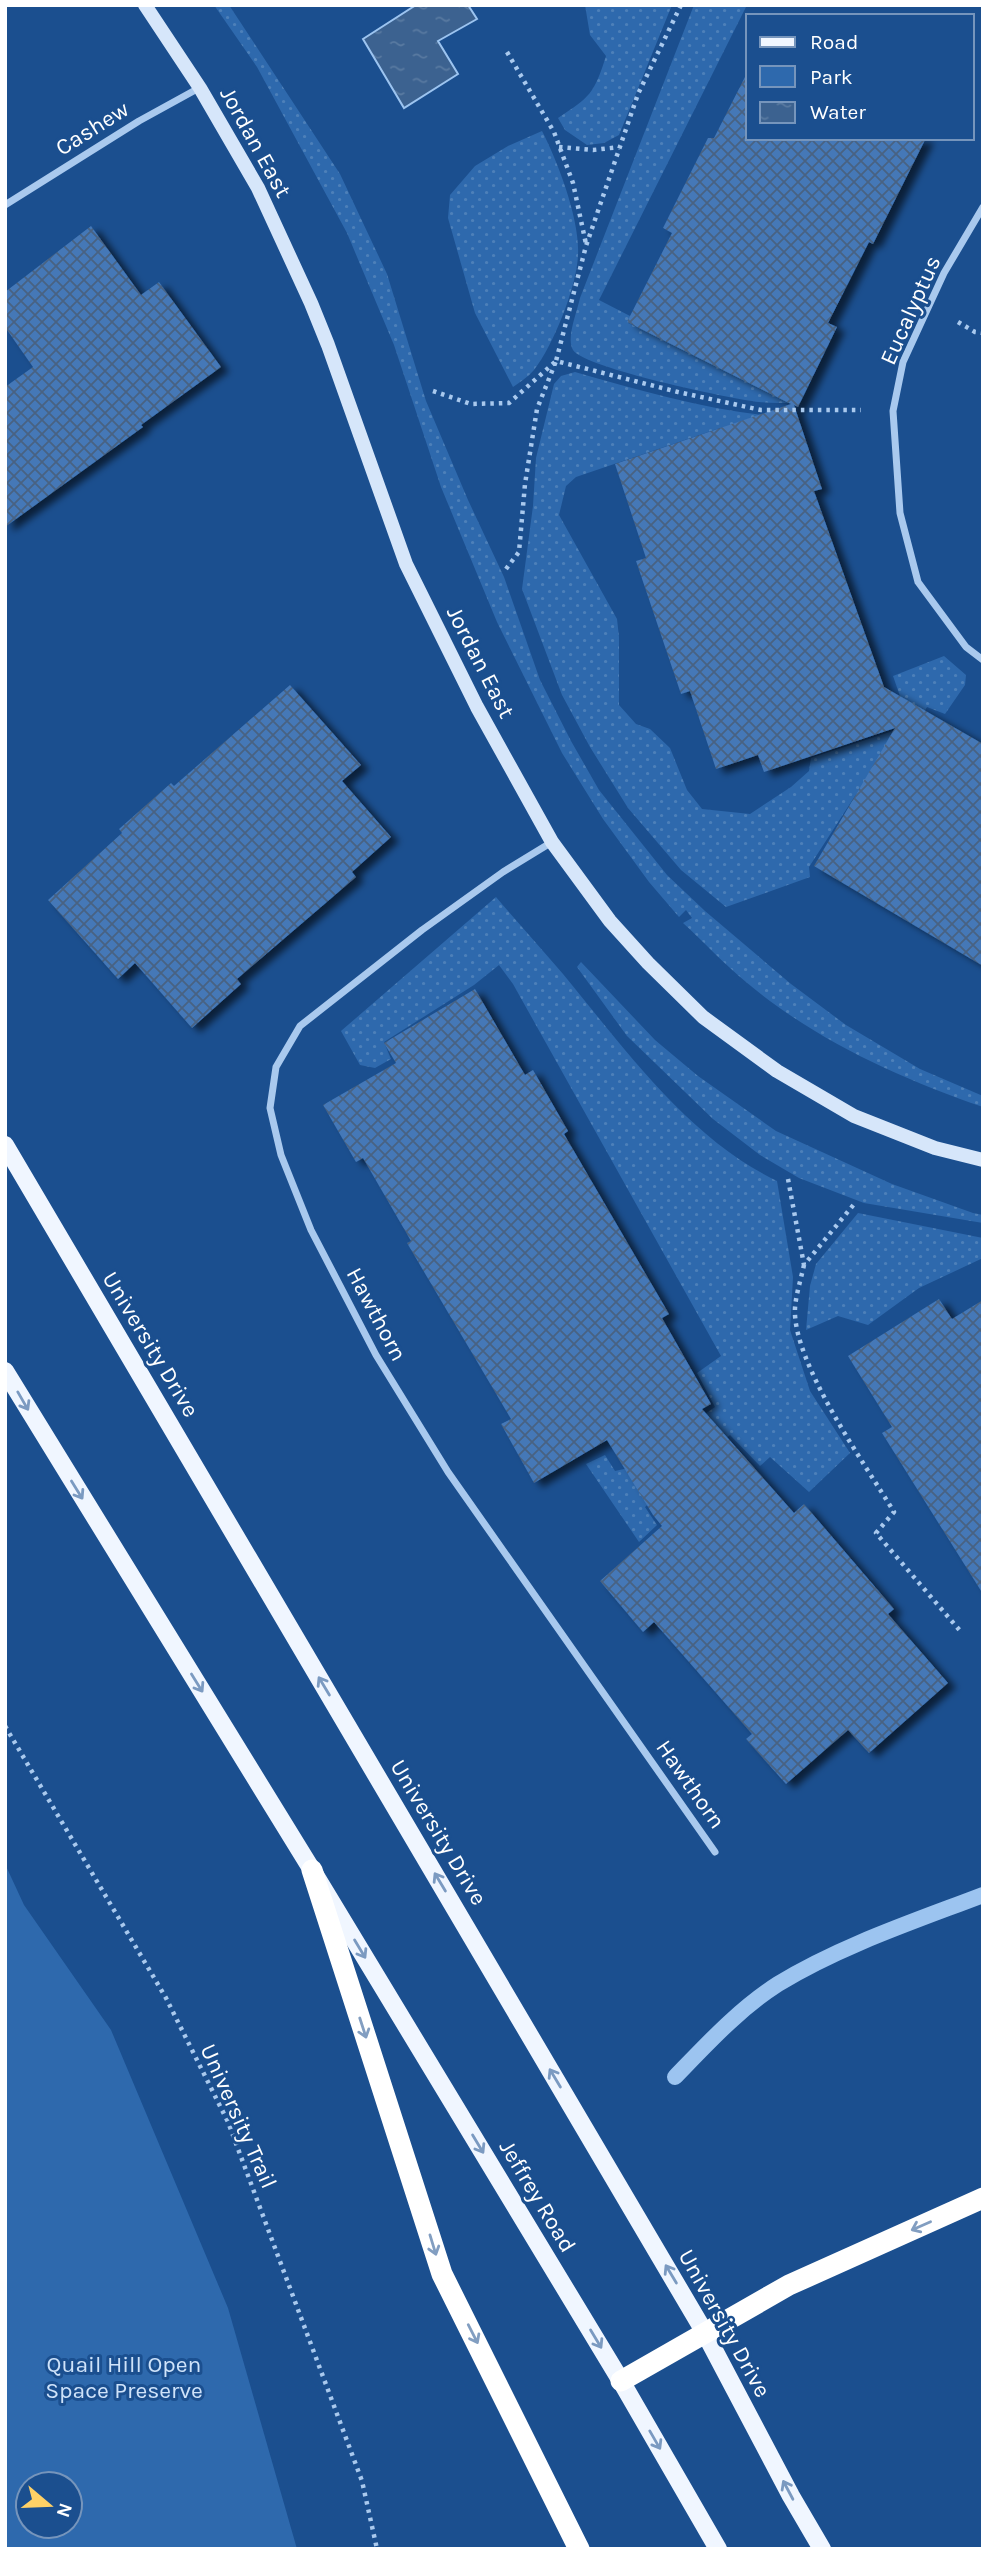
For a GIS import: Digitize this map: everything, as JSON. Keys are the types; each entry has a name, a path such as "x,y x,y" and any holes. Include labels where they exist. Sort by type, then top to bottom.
{"highway":[{"path":"313,1870 442,2274 579,2549"},
{"path":"621,2381 789,2285 983,2198"}],"main road":[{"name":"University Drive","path":"5,1145 705,2333 822,2549"},
{"path":"5,1371 313,1870"},
{"name":"Jeffrey Road","path":"313,1870 621,2381 718,2549"}],"street":[{"name":"Jordan East","path":"145,5 200,88 258,188 311,303 360,431 406,564 477,707 552,842 610,920 648,963 703,1017 777,1070 854,1116 935,1148 983,1160"},
{"name":"Cashew","path":"5,205 139,121 200,88"},
{"name":"Eucalyptus","path":"983,206 944,273 903,362 893,411 900,513 918,582 966,648 983,660"},
{"name":"Hawthorn","path":"552,842 503,872 422,930 300,1026 276,1067 270,1108 281,1155 311,1230 376,1355 447,1472 715,1852"}],"path":[{"path":"506,569 519,552 525,484 537,409 556,361 586,246 638,94 681,5"},
{"path":"507,52 554,132 573,183 586,246"},
{"path":"559,147 593,150 620,147"},
{"path":"556,361 761,410 893,411"},
{"path":"433,391 471,404 509,403 556,361"},
{"path":"788,1180 804,1265 795,1309 801,1343 812,1376 894,1512 876,1533 962,1633"},
{"path":"804,1265 855,1203"},
{"name":"University Trail","path":"5,1727 166,1998 228,2122 362,2481 377,2549"}],"green space":[{"path":"214,5 229,5 340,174 387,274 426,401 504,577 540,680 599,790 667,875 791,984 846,1025 920,1069 983,1096 983,1107 889,1070 829,1039 773,1003 738,975 683,923 692,918 686,910 679,917 649,882 603,819 562,753 497,622 441,487 394,345 347,233 257,67"},
{"path":"585,5 672,5 619,135 604,143 587,145 565,130 558,118 590,93 606,56 590,35"},
{"path":"694,5 747,5 599,300 630,316 628,323 797,403 744,400 660,382 583,357 573,350 571,345 571,332 580,298"},
{"path":"542,131 572,209 578,241 577,268 569,299 549,346 534,370 513,387 475,313 448,218 450,195 475,166 508,146"},
{"path":"575,372 714,408 800,418 735,439 720,428 576,477 566,486 559,515 617,619 619,705 636,724 650,729 670,748 687,790 702,809 750,814 791,787 809,771 811,758 896,730 909,722 893,676 944,656 966,675 965,685 945,714 927,707 890,773 875,765 809,867 810,877 726,907 681,870 628,808 562,695 522,589 533,506 536,458 554,384 561,376"},
{"path":"496,897 660,1090 715,1141 745,1163 777,1181 793,1277 790,1330 810,1391 850,1453 809,1492 770,1457 760,1466 730,1435 645,1507 657,1525 639,1542 586,1464 605,1455 615,1471 633,1467 715,1407 697,1373 721,1356 513,984 499,965 474,985 384,1042 391,1059 375,1068 360,1065 341,1031"},
{"path":"581,962 655,1040 698,1076 776,1131 892,1184 983,1215 983,1223 864,1203 799,1178 760,1155 713,1119 627,1036 577,967"},
{"path":"858,1213 983,1238 983,1258 919,1288 868,1325 838,1316 806,1330 810,1286 816,1264"},
{"name":"Quail Hill Open Space Preserve","path":"5,1864 24,1905 111,2030 228,2308 297,2549 5,2549"}],"water":[{"path":"416,5 468,5 477,19 438,41 458,74 404,108 363,39"}],"building":[{"path":"746,75 746,140 925,140 873,244 869,242 828,323 837,327 798,407 794,405 822,489 814,491 884,687 983,744 983,966 814,866 895,728 764,772 758,755 716,769 690,691 681,694 636,561 646,558 615,464 791,404 627,322 672,233 663,228 708,138 714,138"},
{"path":"91,226 141,295 159,282 221,367 5,527 5,387 33,367 5,327 5,292"},
{"path":"290,685 361,765 342,781 391,837 352,872 356,877 237,979 241,984 192,1028 135,963 118,979 48,900 122,833 119,829 171,783 174,786"},
{"path":"475,989 525,1075 533,1070 568,1131 564,1134 669,1314 662,1318 711,1404 702,1409 794,1513 804,1504 894,1609 888,1614 948,1683 869,1753 848,1730 786,1784 746,1739 752,1734 654,1622 643,1632 600,1581 662,1526 607,1440 534,1483 501,1424 511,1419 407,1243 411,1241 363,1158 356,1162 323,1105 396,1063 384,1043"},
{"path":"939,1299 952,1319 983,1300 983,1594 882,1433 892,1427 848,1356"}],"waterway":[{"path":"675,2077 737,2016 778,1984 852,1946 983,1895"}]}
